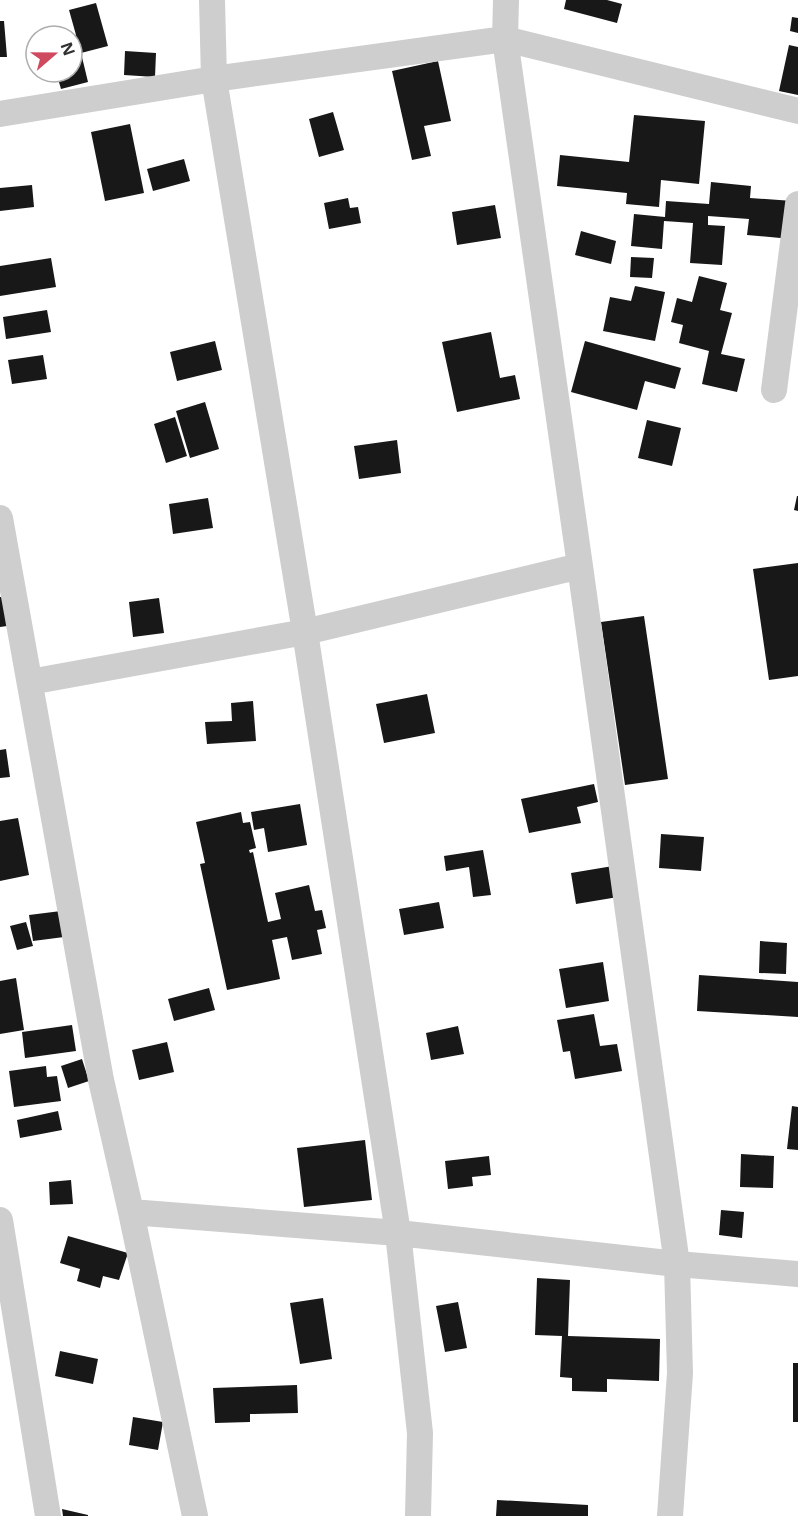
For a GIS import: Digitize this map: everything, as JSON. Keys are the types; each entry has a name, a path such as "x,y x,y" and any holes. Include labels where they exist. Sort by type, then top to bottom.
{"street":[{"path":"212,0 214,79 305,632 398,1233 420,1433 417,1516"},
{"path":"506,0 505,39 677,1264 680,1373 670,1516"},
{"path":"0,114 214,79 505,39 798,111"},
{"path":"774,390 798,204"},
{"path":"0,519 101,1080 195,1516"},
{"path":"30,682 305,632 580,566"},
{"path":"131,1212 398,1233 677,1264 798,1274"},
{"path":"0,1220 48,1516"}],"building":[{"path":"566,0 607,0 622,4 617,23 564,9"},
{"path":"96,3 108,46 84,52 84,24 73,24 69,10"},
{"path":"792,17 798,18 798,33 790,31"},
{"path":"0,21 4,21 7,57 0,57"},
{"path":"789,45 798,47 798,95 779,91"},
{"path":"125,51 156,53 155,77 124,75"},
{"path":"438,61 451,121 424,126 431,156 412,160 392,71"},
{"path":"84,65 88,82 84,83"},
{"path":"60,84 80,84 61,89"},
{"path":"333,112 344,150 319,157 309,119"},
{"path":"634,115 705,121 699,184 661,180 659,207 626,204 627,193 557,186 560,155 629,162"},
{"path":"130,124 144,193 105,201 91,132"},
{"path":"184,159 190,181 153,191 147,169"},
{"path":"711,182 751,186 750,198 793,201 791,239 747,235 749,219 708,216 708,225 725,226 722,265 690,263 693,223 664,221 662,249 631,246 634,214 665,217 666,201 709,204"},
{"path":"32,185 34,207 0,211 0,188"},
{"path":"348,198 350,208 358,207 361,223 329,229 324,203"},
{"path":"495,205 501,238 457,245 452,212"},
{"path":"581,231 616,241 611,264 575,255"},
{"path":"631,257 654,258 652,278 630,277"},
{"path":"51,258 56,287 0,296 0,266"},
{"path":"699,276 727,283 720,310 732,313 721,354 745,359 737,392 702,384 709,351 679,343 683,325 671,322 677,298 692,302"},
{"path":"635,286 665,292 655,341 603,331 610,297 631,301"},
{"path":"47,310 51,332 6,339 3,317"},
{"path":"491,332 500,378 515,375 520,399 457,412 442,342"},
{"path":"215,341 222,370 177,381 170,352"},
{"path":"585,341 681,368 675,389 645,381 637,410 571,392"},
{"path":"43,355 47,379 12,384 8,360"},
{"path":"205,402 219,449 190,458 176,411"},
{"path":"175,417 187,456 166,463 154,424"},
{"path":"647,420 681,428 672,466 638,458"},
{"path":"397,440 401,473 359,479 354,446"},
{"path":"798,496 798,511 794,510"},
{"path":"208,498 213,528 173,534 169,504"},
{"path":"798,563 798,676 769,680 753,569"},
{"path":"0,597 2,597 7,626 0,627"},
{"path":"159,598 164,633 133,637 129,602"},
{"path":"644,616 668,779 625,785 601,622"},
{"path":"427,694 435,733 384,743 376,704"},
{"path":"253,701 256,741 207,744 205,722 232,721 231,703"},
{"path":"6,749 10,777 0,778 0,750"},
{"path":"594,784 598,802 577,807 581,823 529,833 521,799"},
{"path":"300,804 307,845 268,852 264,828 254,830 251,812"},
{"path":"241,812 243,823 250,822 256,848 249,850 250,853 253,852 268,922 281,919 275,893 309,885 315,911 322,910 326,928 317,930 322,954 292,960 287,937 272,940 280,979 227,990 200,864 205,863 196,822"},
{"path":"18,818 29,875 0,881 0,821"},
{"path":"661,834 704,837 701,871 659,868"},
{"path":"483,850 491,895 473,897 469,867 446,871 444,856"},
{"path":"613,866 618,897 576,904 571,873"},
{"path":"439,902 444,928 404,935 399,909"},
{"path":"61,911 64,937 33,941 29,915"},
{"path":"26,922 33,946 17,950 10,926"},
{"path":"760,941 787,943 786,974 759,973"},
{"path":"603,962 609,1001 566,1008 559,969"},
{"path":"699,975 798,982 798,1017 697,1011"},
{"path":"16,978 24,1030 0,1034 0,981"},
{"path":"209,988 215,1010 174,1021 168,999"},
{"path":"594,1014 600,1046 617,1044 622,1071 575,1079 570,1051 563,1052 557,1020"},
{"path":"72,1025 76,1051 25,1058 22,1032"},
{"path":"458,1026 464,1054 431,1060 426,1033"},
{"path":"167,1042 174,1072 139,1080 132,1050"},
{"path":"82,1059 89,1081 68,1088 61,1066"},
{"path":"46,1066 47,1077 57,1076 61,1101 14,1107 9,1071"},
{"path":"792,1106 798,1107 798,1150 787,1149"},
{"path":"58,1111 62,1130 20,1138 17,1120"},
{"path":"365,1140 372,1200 304,1207 297,1148"},
{"path":"741,1154 774,1156 773,1188 740,1187"},
{"path":"489,1156 491,1175 472,1177 473,1186 448,1189 445,1161"},
{"path":"71,1180 73,1204 50,1205 49,1182"},
{"path":"721,1210 744,1212 742,1238 719,1235"},
{"path":"68,1236 128,1253 119,1280 103,1276 100,1288 77,1281 80,1269 60,1263"},
{"path":"537,1278 570,1280 568,1336 660,1339 659,1381 607,1379 607,1392 572,1391 572,1378 560,1377 562,1336 535,1335"},
{"path":"323,1298 332,1359 300,1364 290,1303"},
{"path":"458,1302 467,1348 445,1352 436,1306"},
{"path":"60,1351 98,1359 93,1384 55,1376"},
{"path":"793,1363 798,1363 798,1422 793,1422"},
{"path":"297,1385 298,1413 250,1414 250,1422 215,1423 213,1388"},
{"path":"133,1417 163,1422 158,1450 129,1445"},
{"path":"497,1500 588,1505 588,1516 496,1516"},
{"path":"62,1509 88,1515 88,1516 63,1516"}]}
